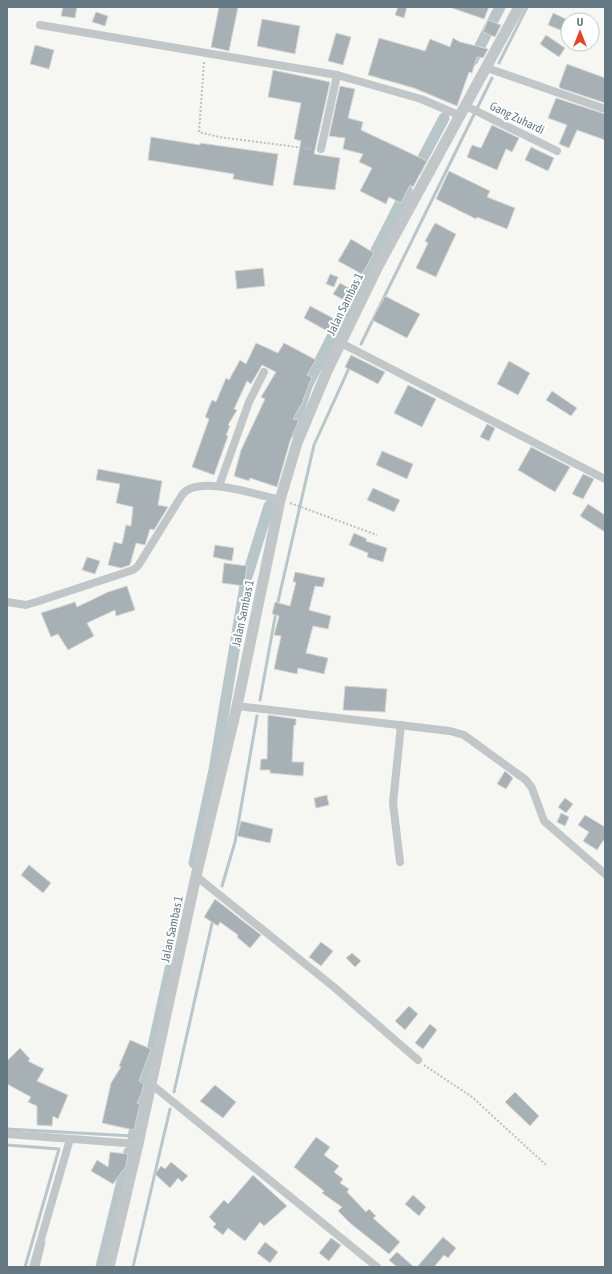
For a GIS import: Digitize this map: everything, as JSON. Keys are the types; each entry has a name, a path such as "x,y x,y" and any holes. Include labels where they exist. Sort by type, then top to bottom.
{"street":[{"name":"Jalan Sambas 1","path":"109,1267 138,1144 196,876 236,706 280,500 297,443 341,343 378,266 465,110 520,7"},
{"name":"Gang Zuhardi","path":"40,25 337,75 465,110 495,121 557,151"},
{"path":"487,68 605,109"},
{"path":"322,149 337,75"},
{"path":"341,343 605,479"},
{"path":"219,486 249,402 264,372"},
{"path":"7,602 26,605 133,570 138,566 185,490 196,486 219,486 280,500"},
{"path":"236,706 450,731 464,735 516,771 530,784 544,821 605,874"},
{"path":"400,862 393,803 401,725"},
{"path":"196,876 335,988 418,1060"},
{"path":"151,1084 377,1267"},
{"path":"7,1134 138,1144"},
{"path":"33,1267 70,1139"}],"path":[{"path":"205,53 199,132 226,138 322,149"},
{"path":"280,500 377,535"},
{"path":"418,1060 472,1097 546,1165"}],"building":[{"path":"63,7 77,7 75,18 61,16"},
{"path":"219,7 238,7 229,51 211,47"},
{"path":"398,7 407,7 404,18 395,15"},
{"path":"489,7 484,19 452,8"},
{"path":"96,12 108,16 105,26 92,22"},
{"path":"553,13 560,16 560,30 548,25"},
{"path":"262,19 300,26 295,54 257,46"},
{"path":"488,20 501,25 495,37 483,32"},
{"path":"336,33 351,37 343,65 328,61"},
{"path":"546,35 560,45 560,52 562,52 559,57 540,44"},
{"path":"379,38 425,51 430,39 450,47 453,38 460,42 488,49 483,58 477,57 472,73 469,72 457,106 414,88 368,75"},
{"path":"35,45 54,50 49,69 30,64"},
{"path":"567,64 605,78 605,103 560,88 559,86"},
{"path":"273,70 330,82 314,154 340,158 335,190 293,185 301,141 294,139 301,103 268,97"},
{"path":"340,86 355,89 348,118 363,122 361,130 427,161 413,187 410,185 401,203 389,197 386,204 360,191 372,168 359,162 363,154 343,149 345,138 329,136"},
{"path":"556,98 605,114 605,140 577,130 569,148 559,144 567,125 548,118"},
{"path":"492,125 519,138 512,152 506,149 497,170 467,157 472,145 481,148"},
{"path":"151,137 200,145 200,143 278,154 273,186 233,179 234,174 148,160"},
{"path":"531,147 554,158 548,171 525,160"},
{"path":"449,171 490,191 487,197 515,208 507,229 477,217 476,219 436,199"},
{"path":"435,223 456,234 436,277 416,268 428,243 425,241"},
{"path":"351,239 374,253 362,274 338,261"},
{"path":"263,268 265,286 237,289 235,271"},
{"path":"330,274 338,277 334,287 326,284"},
{"path":"340,283 354,291 347,302 333,294"},
{"path":"385,296 420,314 407,338 372,320"},
{"path":"310,306 342,323 336,336 304,318"},
{"path":"256,343 278,353 284,343 316,360 307,375 312,377 304,400 293,419 299,420 290,441 277,487 250,478 249,481 234,476 241,450 265,399 261,397 276,372 262,365 251,384 247,381 234,409 237,410 228,425 230,426 226,435 228,436 214,475 192,467 209,419 205,417 212,400 216,402 226,378 229,380 240,360 246,364"},
{"path":"351,355 385,372 378,384 345,367"},
{"path":"509,361 530,373 518,395 497,384"},
{"path":"408,385 436,399 422,427 394,413"},
{"path":"552,391 577,408 571,416 546,400"},
{"path":"487,424 495,428 489,441 480,437"},
{"path":"531,447 570,467 555,492 518,470"},
{"path":"382,451 413,464 407,479 376,465"},
{"path":"98,469 162,481 158,505 168,507 154,530 150,529 145,545 136,543 130,565 121,568 108,565 114,542 122,544 126,525 131,526 133,507 116,503 120,484 96,480"},
{"path":"583,474 594,479 583,499 572,494"},
{"path":"373,488 400,500 394,512 367,500"},
{"path":"588,504 605,515 605,532 580,516"},
{"path":"354,533 367,539 366,541 387,548 383,562 367,557 368,553 349,545"},
{"path":"215,545 234,548 232,561 213,557"},
{"path":"87,557 100,561 95,574 82,570"},
{"path":"224,563 247,566 244,586 222,583"},
{"path":"295,572 325,578 323,587 315,586 309,610 331,616 328,629 313,626 306,653 328,658 324,674 298,668 297,674 274,669 281,636 274,635 279,616 272,614 275,602 290,606 296,582 293,582"},
{"path":"127,586 135,610 116,616 115,610 87,623 94,636 68,650 58,634 51,637 41,613 75,602 77,607 108,592"},
{"path":"345,686 387,689 385,712 343,710"},
{"path":"268,715 296,719 296,725 294,725 292,762 304,762 303,776 270,773 270,770 260,770 261,759 267,759"},
{"path":"505,771 513,778 506,789 497,784"},
{"path":"327,795 329,805 316,808 314,798"},
{"path":"565,798 573,804 566,813 558,807"},
{"path":"561,813 569,817 565,826 557,822"},
{"path":"585,815 605,827 605,838 597,850 583,841 589,832 578,825"},
{"path":"241,821 273,829 270,843 237,836"},
{"path":"29,865 51,883 43,893 21,875"},
{"path":"215,899 261,935 250,948 237,937 238,935 220,922 218,926 204,917"},
{"path":"321,942 333,951 321,966 309,957"},
{"path":"352,953 361,961 355,967 346,958"},
{"path":"409,1006 418,1014 405,1030 395,1021"},
{"path":"430,1024 437,1030 423,1049 415,1043"},
{"path":"130,1040 151,1049 139,1081 144,1084 137,1103 140,1104 134,1130 102,1123 111,1083 121,1067 119,1066"},
{"path":"20,1048 30,1059 28,1061 44,1069 37,1081 68,1095 58,1119 53,1116 52,1126 37,1125 37,1106 28,1102 31,1097 7,1084 7,1061"},
{"path":"215,1085 236,1102 223,1118 200,1101"},
{"path":"515,1092 539,1116 530,1126 505,1102"},
{"path":"316,1137 330,1147 324,1155 339,1166 334,1172 343,1179 340,1183 349,1189 347,1192 366,1212 369,1209 376,1216 373,1218 400,1242 389,1254 350,1223 338,1211 342,1207 322,1193 324,1191 294,1167"},
{"path":"110,1152 128,1154 126,1166 113,1184 91,1171 97,1160 108,1167"},
{"path":"171,1162 188,1176 182,1182 178,1178 170,1188 155,1174 161,1166 165,1169"},
{"path":"253,1175 287,1206 264,1226 260,1222 245,1241 228,1228 223,1235 213,1227 216,1224 209,1217 224,1200 228,1204"},
{"path":"413,1195 426,1207 419,1216 405,1204"},
{"path":"443,1237 456,1248 448,1258 444,1255 434,1267 417,1267"},
{"path":"331,1238 341,1245 329,1261 319,1253"},
{"path":"265,1242 278,1252 270,1263 257,1253"},
{"path":"397,1252 414,1267 397,1267 389,1260"}],"waterway":[{"path":"473,60 500,7"},
{"path":"499,63 527,7"},
{"path":"361,344 492,78"},
{"path":"416,171 444,118"},
{"path":"292,432 307,386 407,190"},
{"path":"277,606 314,445 350,366"},
{"path":"194,863 214,770 246,580 269,506"},
{"path":"260,700 276,612"},
{"path":"222,886 235,842 257,716"},
{"path":"174,1092 213,919"},
{"path":"133,1137 170,969"},
{"path":"133,1267 170,1109"},
{"path":"7,1129 133,1136"},
{"path":"7,1145 59,1149 25,1267"},
{"path":"101,1267 129,1152"},
{"path":"38,1267 44,1242"}]}
